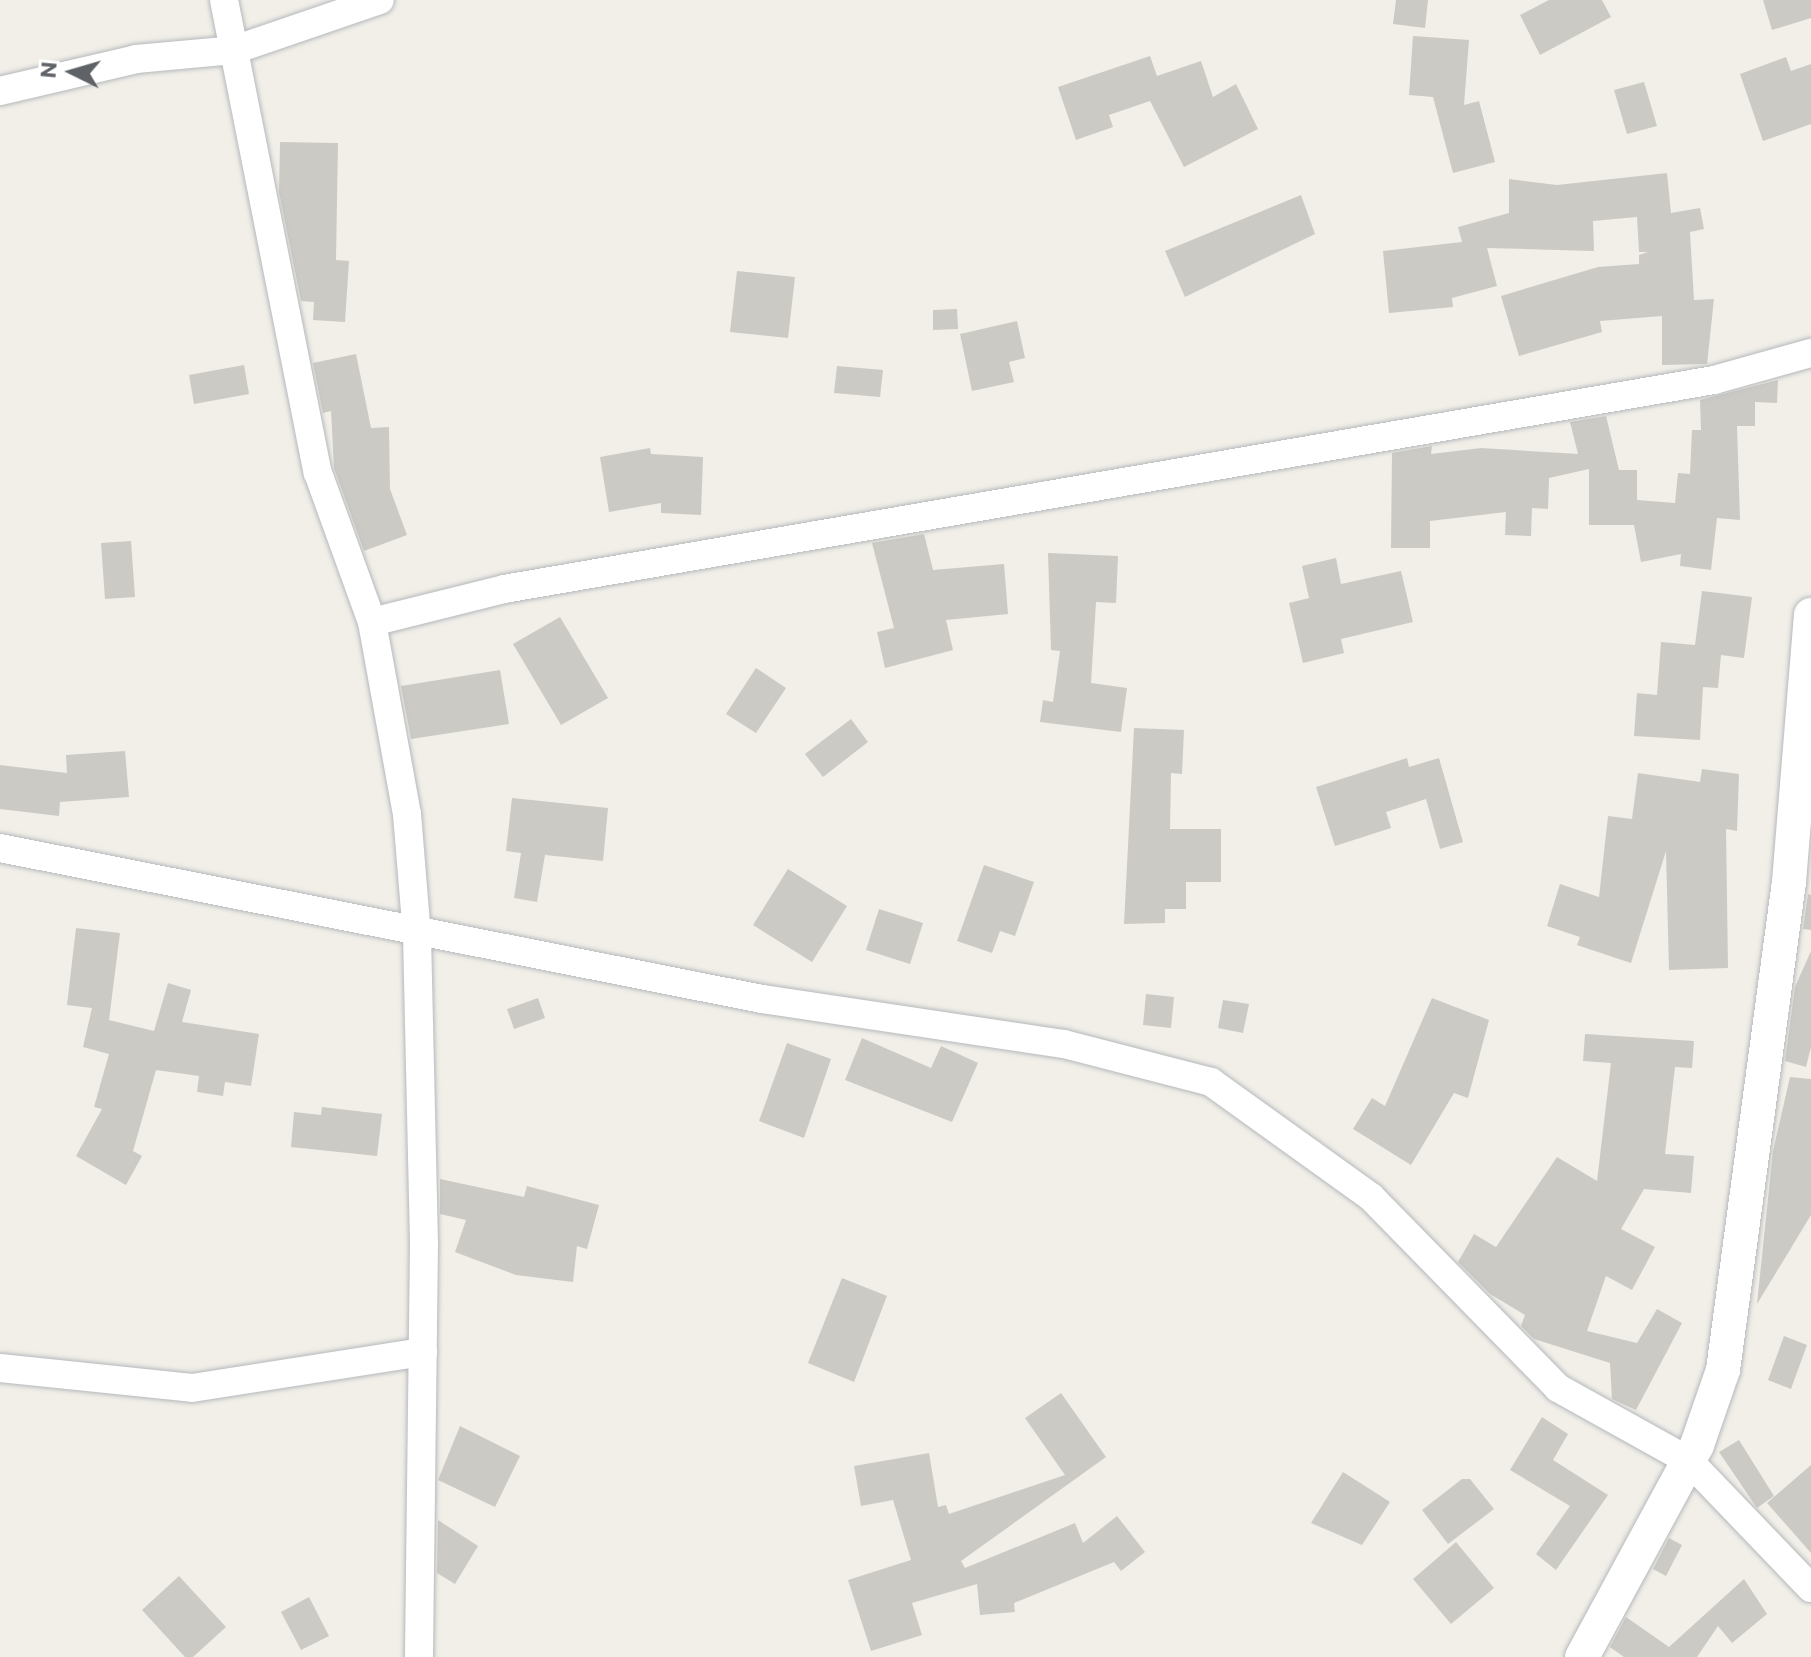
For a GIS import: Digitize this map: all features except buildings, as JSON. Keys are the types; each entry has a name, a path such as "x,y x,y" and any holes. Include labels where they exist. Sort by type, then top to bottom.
{"street":[{"path":"224,0 318,473 372,622 407,814 417,935 423,1352 419,1657"},
{"path":"0,91 136,59 234,50 380,0"},
{"path":"372,622 504,589 1714,380 1811,353"},
{"path":"1582,1657 1689,1461 1723,1370 1756,1158 1811,615"},
{"path":"0,848 417,935 762,999 1064,1044 1211,1082 1371,1197 1558,1388 1689,1461 1811,1588"},
{"path":"0,1368 192,1388 423,1352"}]}
